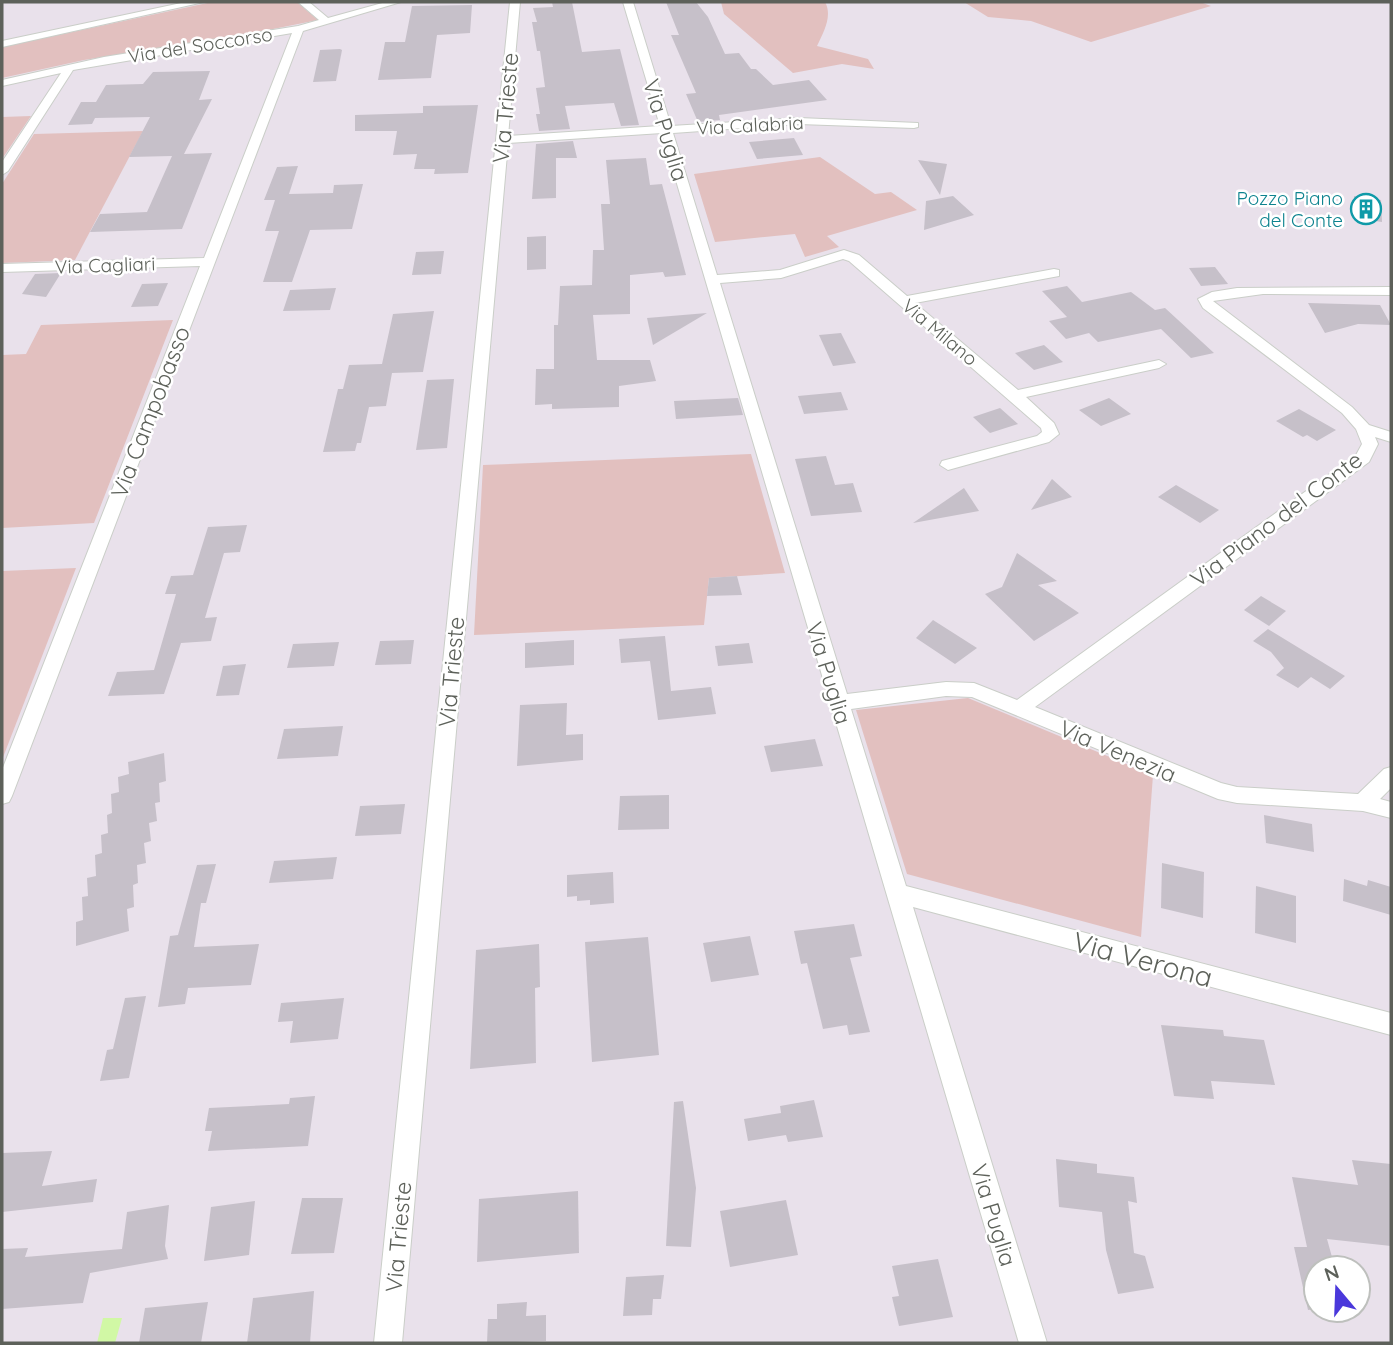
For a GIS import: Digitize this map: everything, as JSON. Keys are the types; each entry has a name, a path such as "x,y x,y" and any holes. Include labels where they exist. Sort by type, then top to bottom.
{"street":[{"path":"2,44 200,2"},
{"path":"303,2 327,22"},
{"name":"Via del Soccorso","path":"2,83 69,67 299,29 396,2"},
{"name":"Via Trieste","path":"387,1343 516,2"},
{"name":"Via Puglia","path":"628,2 1033,1343"},
{"name":"Via Campobasso","path":"2,796 299,29"},
{"path":"2,171 64,79 69,67"},
{"name":"Via Calabria","path":"502,140 799,121 914,125"},
{"name":"Via Milano","path":"711,280 781,274 844,254 854,258 1015,395 1048,426 1051,434 1043,439 948,465"},
{"name":"Via Cagliari","path":"2,268 208,262"},
{"path":"904,301 1054,273"},
{"name":"Via Piano del Conte","path":"1018,709 1363,458 1370,444 1363,428 1347,410 1208,305 1205,299 1216,294 1267,291 1391,291"},
{"path":"1015,395 1159,364"},
{"path":"1363,428 1391,437"},
{"name":"Via Venezia","path":"838,703 961,688 974,690 1217,791 1237,795 1363,803 1391,810"},
{"path":"1363,803 1391,775"},
{"name":"Via Verona","path":"895,893 1391,1024"}],"shaded area":[{"path":"212,2 297,2 318,20 84,60 2,78 2,47"},
{"path":"721,2 825,2 828,19 817,46 868,59 874,69 842,64 793,73 724,14"},
{"path":"964,2 1200,2 1211,6 1091,42 1031,21 988,17"},
{"path":"31,116 2,159 2,117"},
{"path":"143,131 75,260 2,263 2,184 34,134"},
{"path":"820,157 875,194 891,192 917,210 827,236 839,247 805,257 795,234 715,242 694,174"},
{"path":"173,320 94,523 2,528 2,355 26,354 41,325"},
{"path":"751,454 785,573 709,578 704,625 474,635 483,465"},
{"path":"76,568 2,760 2,571"},
{"path":"968,698 1153,775 1141,937 907,874 856,710"},
{"path":"103,1318 122,1318 115,1343 97,1343"}],"building":[{"path":"552,2 572,2 582,52 620,49 639,125 621,126 614,103 565,106 570,129 539,131 536,114 540,114 536,88 545,87 540,51 537,51 532,22 537,22 533,8 553,7"},
{"path":"666,2 696,2 708,17 725,54 739,53 751,69 756,69 773,85 809,80 827,100 719,115 720,120 698,122 686,94 696,93 671,35 679,35"},
{"path":"472,5 470,33 437,35 431,78 378,80 385,42 405,42 412,6"},
{"path":"320,50 342,50 336,81 313,82"},
{"path":"210,71 199,100 212,99 184,154 212,153 182,229 90,232 100,214 147,212 172,156 129,157 150,117 95,118 92,124 68,125 81,102 96,102 106,85 143,84 153,72"},
{"path":"478,105 468,173 434,174 435,169 414,169 417,154 393,155 397,131 355,131 355,115 423,113 423,106"},
{"path":"794,138 803,155 757,159 749,142"},
{"path":"573,141 577,158 556,158 556,198 532,199 536,144"},
{"path":"646,158 650,185 662,184 686,275 665,277 663,272 630,275 630,314 593,315 597,360 650,360 656,381 619,386 619,407 552,409 552,404 535,405 536,369 554,369 554,325 558,325 560,286 592,285 593,250 604,250 601,204 610,204 606,160"},
{"path":"918,160 947,164 940,195"},
{"path":"298,166 289,194 333,193 334,185 363,184 352,229 310,230 292,282 263,282 279,231 265,231 275,200 264,200 277,167"},
{"path":"953,196 974,215 924,230 926,201"},
{"name":"Pozzo Piano del Conte","path":"1354,196 1381,200 1382,222 1354,218"},
{"path":"546,236 546,269 527,270 527,237"},
{"path":"444,251 441,274 412,275 416,252"},
{"path":"1215,267 1228,284 1201,286 1189,268"},
{"path":"61,273 46,297 22,294 35,274"},
{"path":"168,283 158,306 131,307 142,284"},
{"path":"1067,286 1082,302 1131,292 1155,310 1165,308 1214,353 1191,358 1161,329 1098,342 1089,333 1066,339 1049,321 1067,317 1042,291"},
{"path":"336,288 330,310 283,311 290,290"},
{"path":"1308,303 1380,305 1391,325 1358,324 1325,333"},
{"path":"434,311 423,372 392,373 386,406 369,407 361,443 357,443 355,451 323,452 338,389 343,389 349,365 382,364 393,314"},
{"path":"707,313 653,345 647,318"},
{"path":"841,333 856,363 833,366 819,335"},
{"path":"1044,345 1063,362 1034,370 1015,353"},
{"path":"454,379 447,448 416,450 427,380"},
{"path":"841,392 848,410 804,414 798,396"},
{"path":"738,398 743,415 676,419 674,401"},
{"path":"1109,398 1131,414 1101,426 1079,410"},
{"path":"1000,408 1018,424 990,433 973,417"},
{"path":"1299,409 1336,430 1317,441 1307,435 1303,437 1276,421"},
{"path":"826,456 835,485 853,483 862,512 811,516 795,459"},
{"path":"1052,479 1072,497 1031,510"},
{"path":"1176,485 1219,510 1200,523 1158,497"},
{"path":"964,488 979,511 913,523"},
{"path":"247,525 240,552 224,553 205,618 217,617 211,641 181,643 164,694 108,696 117,672 154,670 176,594 165,594 171,576 193,575 208,527"},
{"path":"1017,553 1057,581 1038,585 1079,613 1034,641 985,594 1002,587"},
{"path":"737,576 742,595 707,596 709,578"},
{"path":"1261,596 1286,611 1269,626 1244,610"},
{"path":"933,620 977,648 955,664 916,638"},
{"path":"1268,629 1345,676 1330,689 1311,677 1298,688 1276,675 1284,668 1271,652 1253,641"},
{"path":"665,636 671,691 711,687 716,714 658,720 650,661 621,663 619,639"},
{"path":"414,640 411,664 375,665 380,641"},
{"path":"574,640 574,665 525,668 525,643"},
{"path":"339,642 334,666 287,668 293,644"},
{"path":"749,643 753,663 718,666 715,646"},
{"path":"246,664 239,695 216,696 223,666"},
{"path":"567,703 566,735 583,734 583,760 517,766 520,705"},
{"path":"343,726 338,756 277,759 284,729"},
{"path":"815,739 823,766 771,772 764,746"},
{"path":"164,753 166,781 159,783 160,802 155,803 157,821 149,823 151,841 144,843 146,863 137,865 138,883 133,885 134,907 127,909 129,931 76,946 76,922 83,920 82,897 88,896 87,878 96,876 95,855 102,853 101,835 108,833 107,815 112,813 111,794 119,792 118,777 129,774 128,762"},
{"path":"669,795 669,829 618,830 620,796"},
{"path":"405,804 401,834 355,836 360,806"},
{"path":"1264,815 1312,824 1314,852 1266,843"},
{"path":"337,857 333,879 269,883 274,861"},
{"path":"1162,863 1204,872 1203,918 1161,908"},
{"path":"216,864 206,903 201,903 194,947 259,944 251,985 188,988 185,1004 158,1007 170,936 178,935 197,865"},
{"path":"613,872 614,903 590,905 590,900 577,901 577,896 567,897 567,875"},
{"path":"1344,879 1367,886 1368,880 1391,887 1391,915 1343,901"},
{"path":"1256,886 1296,896 1296,943 1255,933"},
{"path":"854,924 862,956 850,958 870,1032 849,1035 847,1025 823,1029 807,963 801,964 794,931"},
{"path":"750,936 759,975 711,982 703,943"},
{"path":"648,937 659,1055 592,1062 585,942"},
{"path":"539,944 540,987 535,988 536,1063 470,1069 476,950"},
{"path":"146,996 129,1078 100,1081 107,1050 113,1049 125,998"},
{"path":"344,998 338,1039 290,1043 293,1021 278,1022 281,1003"},
{"path":"1161,1025 1223,1030 1224,1036 1264,1040 1275,1085 1211,1081 1214,1099 1174,1096"},
{"path":"315,1096 308,1146 208,1151 212,1131 205,1131 209,1108 289,1104 290,1098"},
{"path":"814,1100 823,1137 788,1142 786,1135 748,1141 744,1119 781,1113 780,1106"},
{"path":"683,1101 696,1188 691,1247 666,1246 674,1102"},
{"path":"52,1151 42,1186 97,1179 93,1202 2,1212 2,1153"},
{"path":"1056,1159 1097,1164 1097,1173 1134,1177 1137,1203 1128,1201 1134,1253 1145,1256 1154,1288 1118,1294 1106,1250 1102,1212 1059,1207"},
{"path":"1352,1160 1391,1164 1391,1246 1327,1239 1331,1254 1302,1254 1302,1283 1294,1247 1307,1247 1292,1177 1358,1185"},
{"path":"578,1191 579,1253 477,1262 479,1199"},
{"path":"302,1198 343,1198 334,1253 291,1254"},
{"path":"786,1200 798,1255 730,1267 720,1211"},
{"path":"255,1201 249,1255 204,1261 211,1207"},
{"path":"169,1205 165,1246 168,1259 90,1273 83,1303 2,1309 2,1249 28,1248 25,1257 122,1249 127,1212"},
{"path":"938,1259 953,1317 899,1326 892,1297 899,1296 892,1266"},
{"path":"664,1275 661,1299 653,1299 652,1315 623,1316 626,1277"},
{"path":"314,1291 310,1343 247,1343 253,1298"},
{"path":"208,1302 201,1343 139,1343 145,1308"},
{"path":"527,1302 526,1316 546,1315 546,1341 487,1343 488,1319 497,1319 497,1304"}],"place":[{"name":"Pozzo Piano del Conte","path":"1366,209"}]}
